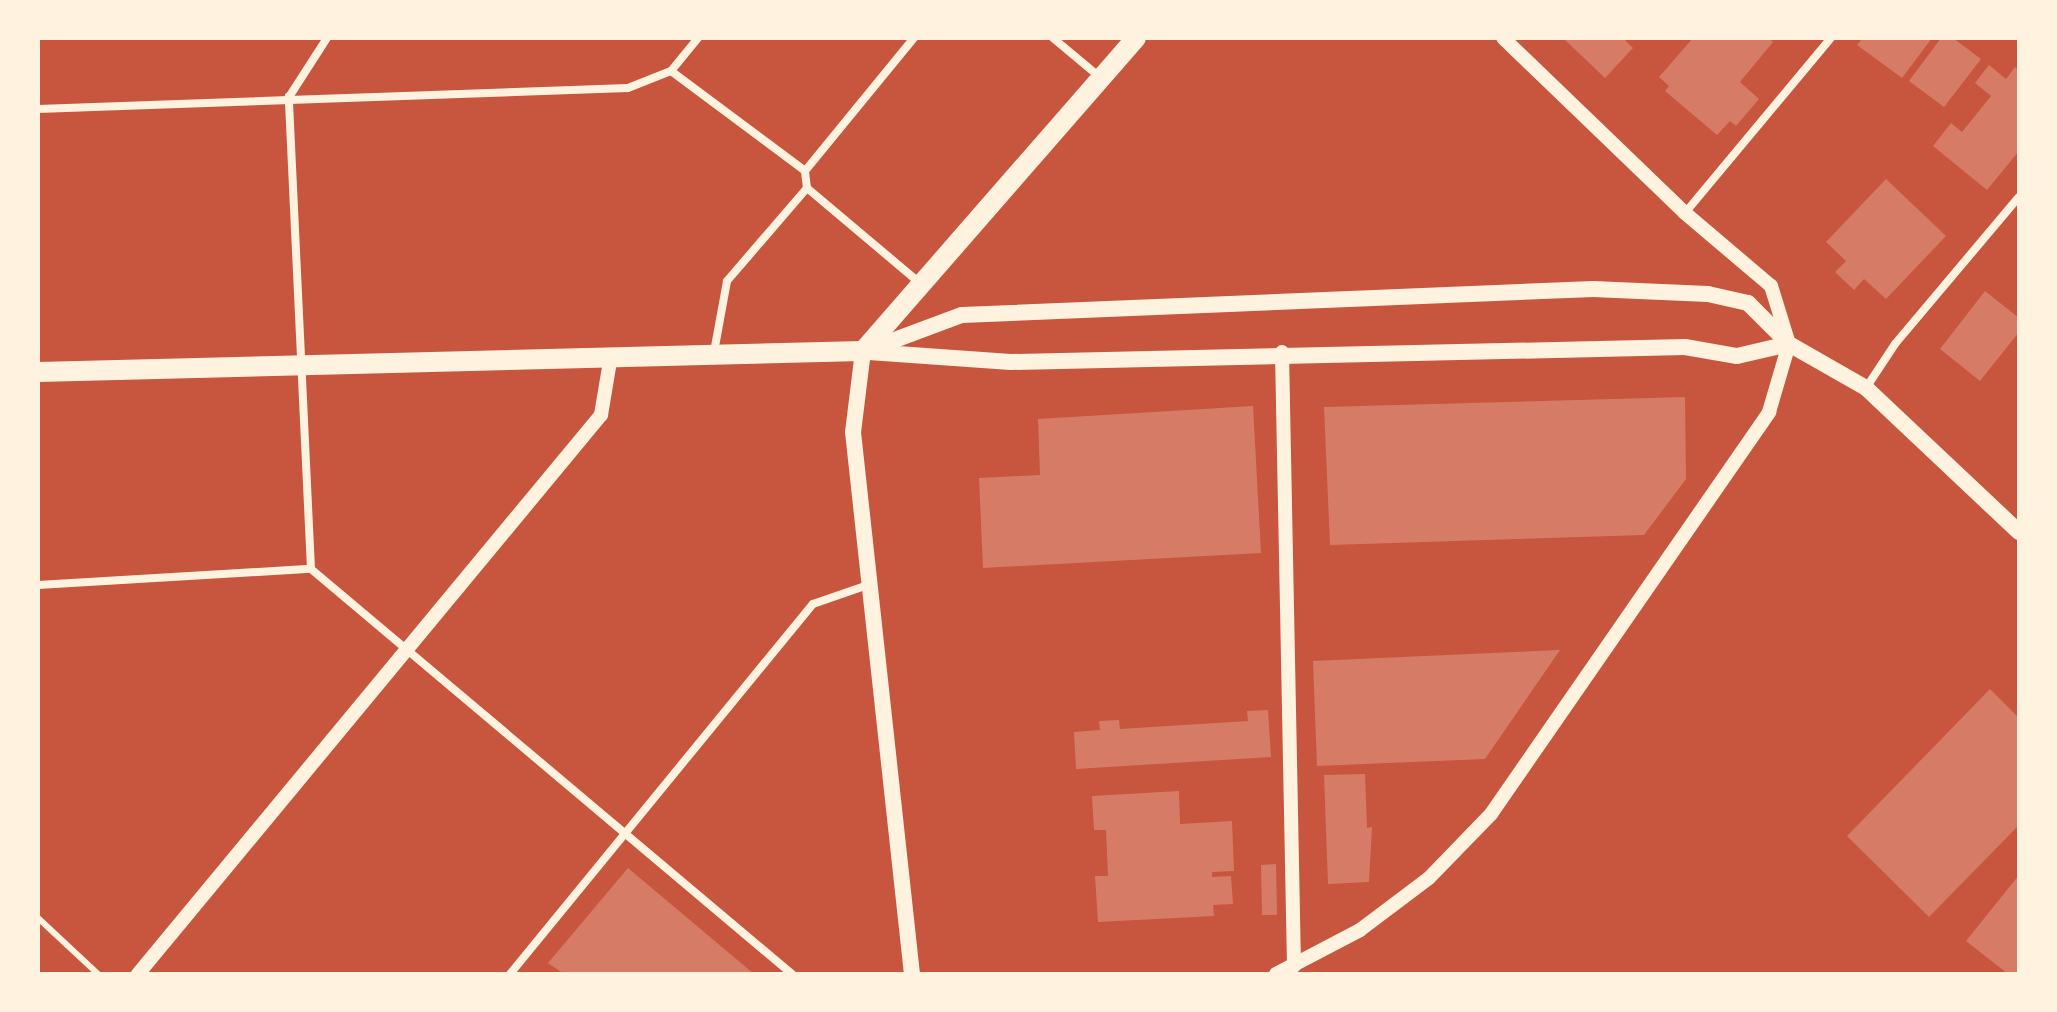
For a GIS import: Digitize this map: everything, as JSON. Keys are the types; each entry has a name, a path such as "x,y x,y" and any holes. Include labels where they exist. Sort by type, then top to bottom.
{"main road":[{"path":"912,974 853,432 863,351 1136,38"},
{"path":"863,351 962,315 1593,289 1708,294 1748,303 1789,344 1866,388 2019,532"},
{"path":"38,372 714,352 863,351 1011,362 1282,352 1685,347 1737,356 1789,344"}],"street":[{"path":"311,569 298,363 289,97 327,38"},
{"path":"38,109 289,97 628,88 671,71 698,38"},
{"path":"914,38 805,171 807,188 920,283"},
{"path":"1053,38 1103,79"},
{"path":"1276,974 1360,930 1429,878 1491,814 1769,412 1789,344 1771,286 1685,213 1503,38"},
{"path":"1685,213 1831,38"},
{"path":"671,71 805,171"},
{"path":"714,352 727,281 807,188"},
{"path":"1866,388 1895,344 2019,197"},
{"path":"1282,352 1294,966"},
{"path":"138,974 406,646 601,415 611,355"},
{"path":"38,585 311,569 792,974"},
{"path":"510,974 813,604 868,585"}],"lane":[{"path":"38,918 98,974"}],"building":[{"path":"1563,38 1623,38 1633,48 1605,78"},
{"path":"1693,38 1769,38 1773,42 1740,82 1759,99 1736,126 1730,121 1717,135 1665,91 1669,86 1659,77"},
{"path":"1863,38 1932,38 1902,78 1857,45"},
{"path":"1941,38 1953,38 1981,59 1944,107 1909,81"},
{"path":"1989,65 2006,79 2015,67 2019,71 2019,151 1987,190 1933,146 1951,123 1962,132 1991,96 1975,83"},
{"path":"1886,179 1946,236 1886,299 1864,279 1854,290 1835,272 1846,261 1826,242"},
{"path":"1985,291 2019,318 2019,332 1980,381 1940,349"},
{"path":"1685,397 1686,479 1644,535 1330,545 1324,407"},
{"path":"1253,406 1261,553 983,568 979,478 1040,475 1038,419"},
{"path":"1560,650 1485,759 1317,766 1313,661"},
{"path":"1990,689 2019,718 2019,825 1929,917 1847,836"},
{"path":"1268,710 1271,757 1076,769 1074,732 1100,730 1099,721 1119,720 1120,729 1248,721 1247,711"},
{"path":"1365,774 1367,828 1372,827 1369,882 1328,884 1324,775"},
{"path":"1179,791 1180,824 1232,821 1234,871 1212,872 1212,877 1231,876 1233,904 1213,905 1214,916 1098,922 1095,876 1108,876 1106,830 1094,830 1092,796"},
{"path":"1276,864 1277,915 1262,915 1261,865"},
{"path":"628,868 754,974 564,974 548,963"},
{"path":"2019,875 2019,974 2008,974 1966,941"}]}
